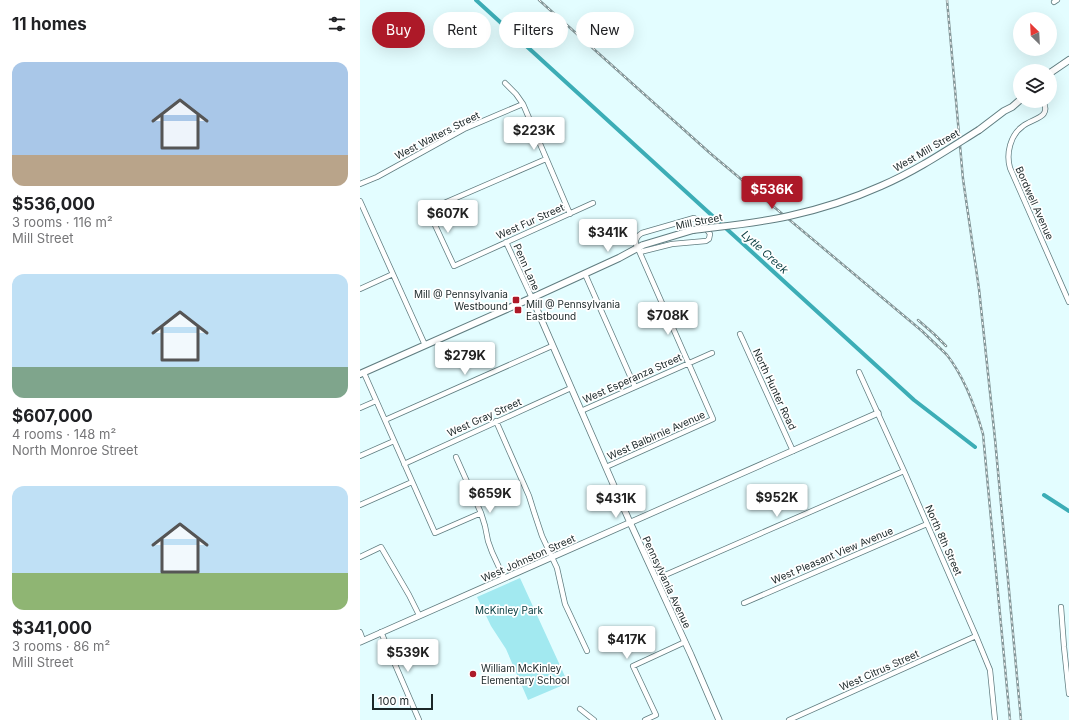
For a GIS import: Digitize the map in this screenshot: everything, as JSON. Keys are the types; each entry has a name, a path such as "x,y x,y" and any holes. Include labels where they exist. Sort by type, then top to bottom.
{"main road":[{"path":"1057,68 1069,60"},
{"name":"West Mill Street","path":"1004,111 1013,101"},
{"name":"West Mill Street","path":"852,198 882,186 937,157 1013,106"},
{"name":"Mill Street","path":"362,373 639,250 643,245 693,230 788,216 828,206 852,198"}],"street":[{"path":"505,83 522,104 570,214"},
{"name":"West Walters Street","path":"360,184 377,177 464,129 522,104"},
{"name":"Bordwell Avenue","path":"1046,108 1044,114 1039,119 1022,126 1015,134 1008,152 1008,161 1069,302"},
{"name":"West Fur Street","path":"546,158 428,210 454,266 593,203"},
{"path":"360,201 425,345"},
{"path":"639,250 672,244 706,241 710,234 702,223 694,218 639,235 636,241 639,250 689,363"},
{"name":"Penn Lane","path":"506,242 532,298"},
{"path":"360,289 393,274"},
{"path":"585,274 635,387"},
{"name":"Pennsylvania Avenue","path":"532,298 719,720"},
{"name":"North Hunter Road","path":"740,334 793,451"},
{"path":"385,420 552,346"},
{"name":"West Esperanza Street","path":"581,410 712,353"},
{"name":"West Balbirnie Avenue","path":"606,467 713,419 689,363"},
{"name":"North 8th Street","path":"859,372 904,471 990,670 995,720"},
{"path":"362,373 385,420 435,533 481,513"},
{"name":"West Gray Street","path":"404,464 571,388"},
{"path":"360,408 376,401"},
{"name":"West Johnston Street","path":"362,641 878,413"},
{"path":"496,421 528,496 542,536 559,576 565,604 587,651"},
{"path":"360,456 394,441"},
{"path":"456,457 481,513 488,541 504,578"},
{"path":"656,579 904,471"},
{"path":"360,505 412,482"},
{"name":"West Pleasant View Avenue","path":"744,603 927,524"},
{"path":"360,556 381,547 409,595 419,616"},
{"path":"1061,607 1069,694"},
{"path":"360,632 362,641"},
{"path":"381,632 419,720"},
{"name":"West Citrus Street","path":"789,720 976,636"},
{"path":"645,720 656,715 633,666 685,642"},
{"path":"580,709 594,720"}],"green space":[{"name":"McKinley Park","path":"520,578 568,683 528,700 506,649 491,626 477,597"}],"waterway":[{"name":"Lytle Creek","path":"476,0 914,400 975,447"},
{"name":"Lytle Creek","path":"1044,495 1069,511"}],"railway":[{"path":"539,0 711,154 922,331 947,355 959,373 977,413 983,434 1010,720"},
{"path":"947,0 963,179 979,289 995,439 1021,720"},
{"path":"918,320 946,346"}],"place":[{"name":"Mill @ Pennsylvania Westbound","path":"516,300"},
{"name":"Mill @ Pennsylvania Eastbound","path":"518,310"},
{"name":"William McKinley Elementary School","path":"473,674"}]}
